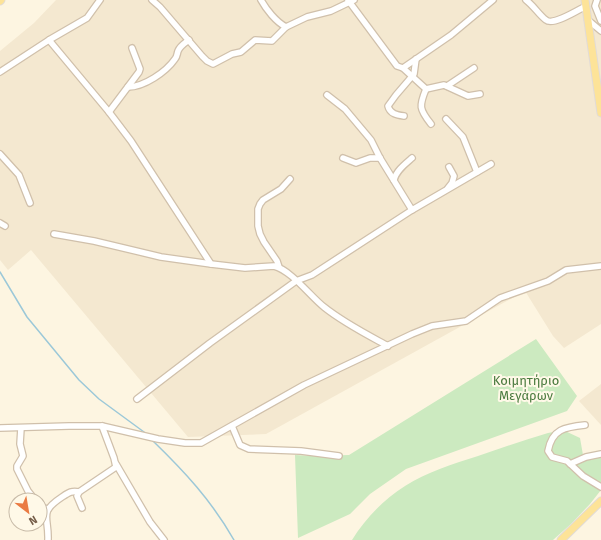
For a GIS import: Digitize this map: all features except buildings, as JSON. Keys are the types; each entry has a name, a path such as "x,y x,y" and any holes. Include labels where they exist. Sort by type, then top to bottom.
{"main road":[{"path":"586,3 601,113"},
{"path":"594,508 601,497"},
{"path":"561,540 601,501"}],"street":[{"path":"0,72 49,40 87,18 100,0"},
{"path":"152,0 207,61 213,64 232,54 241,52 255,40 272,40 286,27 307,17 331,11 351,1 397,66 403,68 426,89"},
{"path":"262,0 274,17 286,27"},
{"path":"403,68 451,35 493,0"},
{"path":"526,0 549,22 556,21 586,3"},
{"path":"597,0 595,6 601,21"},
{"path":"588,20 601,31"},
{"path":"49,40 109,112 154,174 211,264"},
{"path":"128,87 140,85 167,69 176,58 178,49 189,40"},
{"path":"109,112 139,72 140,69 132,48"},
{"path":"404,116 392,113 388,106 414,74 416,59"},
{"path":"447,86 474,68"},
{"path":"426,89 439,85 447,86 468,96 480,94"},
{"path":"426,89 421,103 421,109 431,124"},
{"path":"327,95 345,109 365,131 412,210"},
{"path":"446,119 460,132 463,137 477,172"},
{"path":"0,154 19,175 30,203"},
{"path":"343,158 356,164 370,158 380,158"},
{"path":"394,180 399,170 412,158"},
{"path":"136,399 296,281 312,275 412,210 491,164"},
{"path":"445,191 452,183 454,176 449,167"},
{"path":"290,179 281,188 264,200 258,209 258,226 260,234 279,267 323,306 342,320 388,346"},
{"path":"54,234 94,241 161,257 245,268 279,267"},
{"path":"0,428 74,425 102,426 158,439 199,444 304,385 412,334 432,326 466,320 500,298 548,281 566,270 601,266"},
{"path":"585,425 571,426 558,432 549,442 548,451 552,457 567,461 582,476 601,487"},
{"path":"102,426 116,464 150,522 164,540"},
{"path":"232,426 240,445 249,449 301,451 339,456"},
{"path":"21,428 20,444 22,456 17,469 29,492"},
{"path":"570,464 586,457 601,454"},
{"path":"82,508 77,496 79,492 116,468 116,464"},
{"path":"48,509 69,492 74,490 79,492"}],"shaded area":[{"path":"56,0 601,0 601,324 564,348 553,336 525,291 266,434 188,437 31,250 8,270 0,260 0,51 34,23"},
{"path":"601,384 601,425 579,401"}],"green space":[{"name":"Κοιμητήριο Μεγάρων","path":"536,339 577,396 567,411 406,469 370,494 350,514 298,538 295,455 349,455"},
{"path":"563,430 580,438 583,455 601,453 601,490 571,524 553,540 352,540 369,517 382,503 413,481 431,472 459,462 548,433"}],"waterway":[{"path":"0,272 27,317 79,380 99,399 144,432"},
{"path":"152,440 207,499 234,540"}]}
